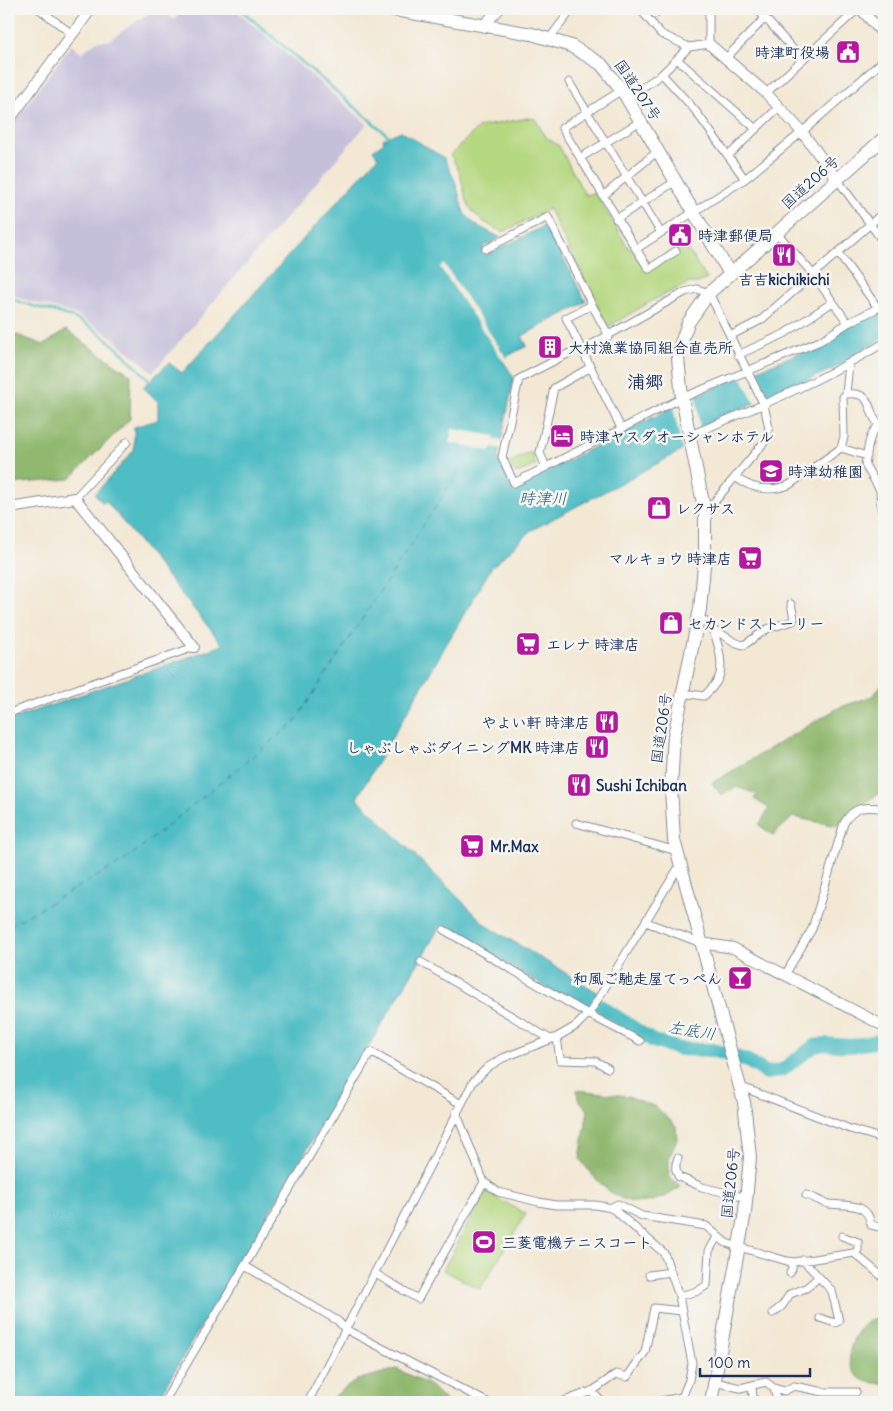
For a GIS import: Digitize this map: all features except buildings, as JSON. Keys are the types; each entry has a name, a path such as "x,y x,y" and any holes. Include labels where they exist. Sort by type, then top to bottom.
{"highway":[{"name":"国道207号","path":"389,9 548,39 571,46 590,56 612,76 625,94 730,274"},
{"name":"国道206号","path":"712,1402 747,1198 750,1138 735,1066 674,840 671,777 674,736 698,617 705,555 705,513 694,449 682,398 678,358 688,323 709,293 884,138"}],"street":[{"path":"39,9 72,34"},
{"path":"9,120 91,9"},
{"path":"484,26 499,9"},
{"path":"548,39 572,9"},
{"path":"640,9 661,34 689,47 709,44 766,93 802,132 884,243"},
{"path":"709,9 709,44"},
{"path":"757,9 802,59"},
{"path":"766,93 859,9 884,36"},
{"path":"726,58 765,18"},
{"path":"676,251 649,269 616,219 562,128 587,111 625,94 662,74 689,47"},
{"path":"678,60 756,129"},
{"path":"636,249 745,180 884,60"},
{"path":"662,74 694,109 745,180"},
{"path":"569,82 661,233"},
{"path":"728,156 779,107"},
{"path":"580,158 641,121"},
{"path":"603,196 659,150"},
{"path":"616,219 676,181"},
{"path":"730,336 761,320 884,212"},
{"path":"486,249 548,217 609,336"},
{"path":"777,233 813,274 848,323"},
{"path":"705,513 769,434 764,405 747,372 738,355 709,293 697,289 685,292 653,308 609,336 519,379 502,457 514,483 682,398 747,372 820,341 848,323 881,306 838,253"},
{"path":"738,355 784,334 833,302"},
{"path":"592,305 566,318 621,428"},
{"path":"690,435 764,405 849,364 884,343"},
{"path":"735,477 748,487 782,488 841,448 844,437 844,397 846,394 849,364"},
{"path":"546,467 540,453 554,388 591,367"},
{"path":"846,394 854,393 868,399 882,424 870,438 865,465 880,490 881,508"},
{"path":"9,508 75,498 127,442"},
{"path":"841,448 867,456"},
{"path":"9,713 194,647 75,498"},
{"path":"713,631 722,633 744,645 767,629 793,621 791,604"},
{"path":"682,692 704,696 717,682 720,671 713,631 708,623 698,617"},
{"path":"786,976 812,929 844,823 849,814 861,807 884,809"},
{"path":"576,823 677,851"},
{"path":"308,1402 473,1082 488,1067 503,1058 554,1038 576,1026 589,1013 680,865"},
{"path":"646,922 701,943 733,948 884,1026"},
{"path":"444,930 640,1041"},
{"path":"421,962 554,1038 560,1060 595,1061 608,1068"},
{"path":"164,1402 371,1052 461,1104"},
{"path":"739,1086 850,1130 884,1139"},
{"path":"456,1112 484,1182 498,1192 539,1202 610,1208 618,1204 642,1216 706,1226 726,1243 792,1262 854,1253 858,1250 858,1242 842,1236"},
{"path":"678,1158 676,1170 679,1177 702,1186 747,1198"},
{"path":"374,1273 418,1298 484,1182"},
{"path":"806,1195 828,1204 857,1206 864,1210 871,1225 884,1228"},
{"path":"610,1208 659,1246 664,1253 679,1296 692,1363 681,1400 656,1402"},
{"path":"679,1296 698,1291 707,1285 709,1251 717,1237"},
{"path":"854,1253 884,1278"},
{"path":"803,1260 832,1291 839,1321 835,1323 820,1318"},
{"path":"790,1273 792,1262"},
{"path":"245,1266 338,1321 345,1329 487,1402"},
{"path":"649,1275 671,1272"},
{"path":"774,1314 790,1294 806,1288 819,1277"},
{"path":"562,1402 591,1391 616,1374 627,1377 645,1352 654,1308 682,1310"},
{"path":"715,1382 740,1388 766,1382 774,1388 784,1391 794,1386 824,1392 856,1392"},
{"path":"750,1402 753,1398 752,1386"},
{"path":"774,1388 777,1402"},
{"path":"591,1391 602,1402"}],"shaded area":[{"path":"159,9 174,20 184,9 235,9 367,124 153,372 109,335 75,314 22,299 9,291 9,129 71,45 81,53 97,41 108,41 153,10"}],"green space":[{"path":"529,118 535,119 546,137 559,146 585,195 595,193 629,249 634,251 645,268 684,244 707,279 698,283 689,283 655,299 608,327 549,209 503,232 476,215 466,198 457,168 450,155 479,127"},
{"path":"66,330 131,375 130,419 70,479 9,484 9,332 44,345"},
{"path":"531,452 536,465 515,474 510,462"},
{"path":"884,681 884,789 837,826 793,817 773,835 759,825 769,808 754,799 757,794 736,787 721,795 712,783 838,708 873,696"},
{"path":"577,1090 628,1096 656,1107 676,1126 677,1140 669,1158 669,1176 681,1187 665,1196 650,1201 637,1202 624,1200 602,1185 580,1159 588,1110 578,1099"},
{"name":"三菱電機テニスコート","path":"486,1192 526,1214 480,1289 443,1270"},
{"path":"884,1316 884,1383 868,1382 857,1375 851,1365 850,1353 853,1341 860,1329 870,1321"},
{"path":"397,1369 431,1386 447,1402 326,1402 357,1380"}],"water":[{"name":"時津川","path":"401,131 444,158 455,181 464,213 476,225 501,238 482,247 487,255 546,225 586,302 522,336 527,346 502,359 514,378 498,457 511,489 697,395 821,344 851,324 884,308 884,337 835,368 703,425 681,451 530,531 491,568 357,798 486,925 597,992 586,1011 441,925 156,1402 9,1402 9,720 223,645 106,501 103,503 95,494 134,450 134,427 158,420 158,402 143,387 169,363 182,373 378,157 373,150 384,142 383,139"}],"pier":[{"path":"444,264 507,359 504,362 440,267"},
{"path":"752,369 768,401 756,406 741,376"},
{"path":"696,395 700,432 683,453 673,407"},
{"path":"452,429 495,436 494,440 504,441 503,449 492,447 491,451 450,443"}],"waterway":[{"path":"240,9 391,138"},
{"path":"9,297 26,304 70,316 88,326 118,348 152,383"},
{"name":"左底川","path":"584,995 653,1041 680,1049 713,1050 748,1061 767,1073 782,1070 814,1046 824,1044 851,1046 884,1040"}],"ferry route":[{"path":"9,926 124,861 294,723 474,448"}],"place":[{"name":"時津町役場","path":"848,52"},
{"name":"時津郵便局","path":"680,235"},
{"name":"吉吉kichikichi","path":"784,255"},
{"name":"大村漁業協同組合直売所","path":"550,347"},
{"name":"時津ヤスダオーシャンホテル","path":"562,436"},
{"name":"時津幼稚園","path":"771,471"},
{"name":"レクサス","path":"659,508"},
{"name":"マルキョウ 時津店","path":"750,558"},
{"name":"セカンドストーリー","path":"671,623"},
{"name":"エレナ 時津店","path":"528,644"},
{"name":"やよい軒 時津店","path":"607,722"},
{"name":"しゃぶしゃぶダイニングMK 時津店","path":"597,747"},
{"name":"Sushi Ichiban","path":"579,785"},
{"name":"Mr.Max","path":"472,846"},
{"name":"和風ご馳走屋てっぺん","path":"740,978"},
{"name":"三菱電機テニスコート","path":"484,1242"}],"district":[{"name":"浦郷","path":"645,381"}]}
